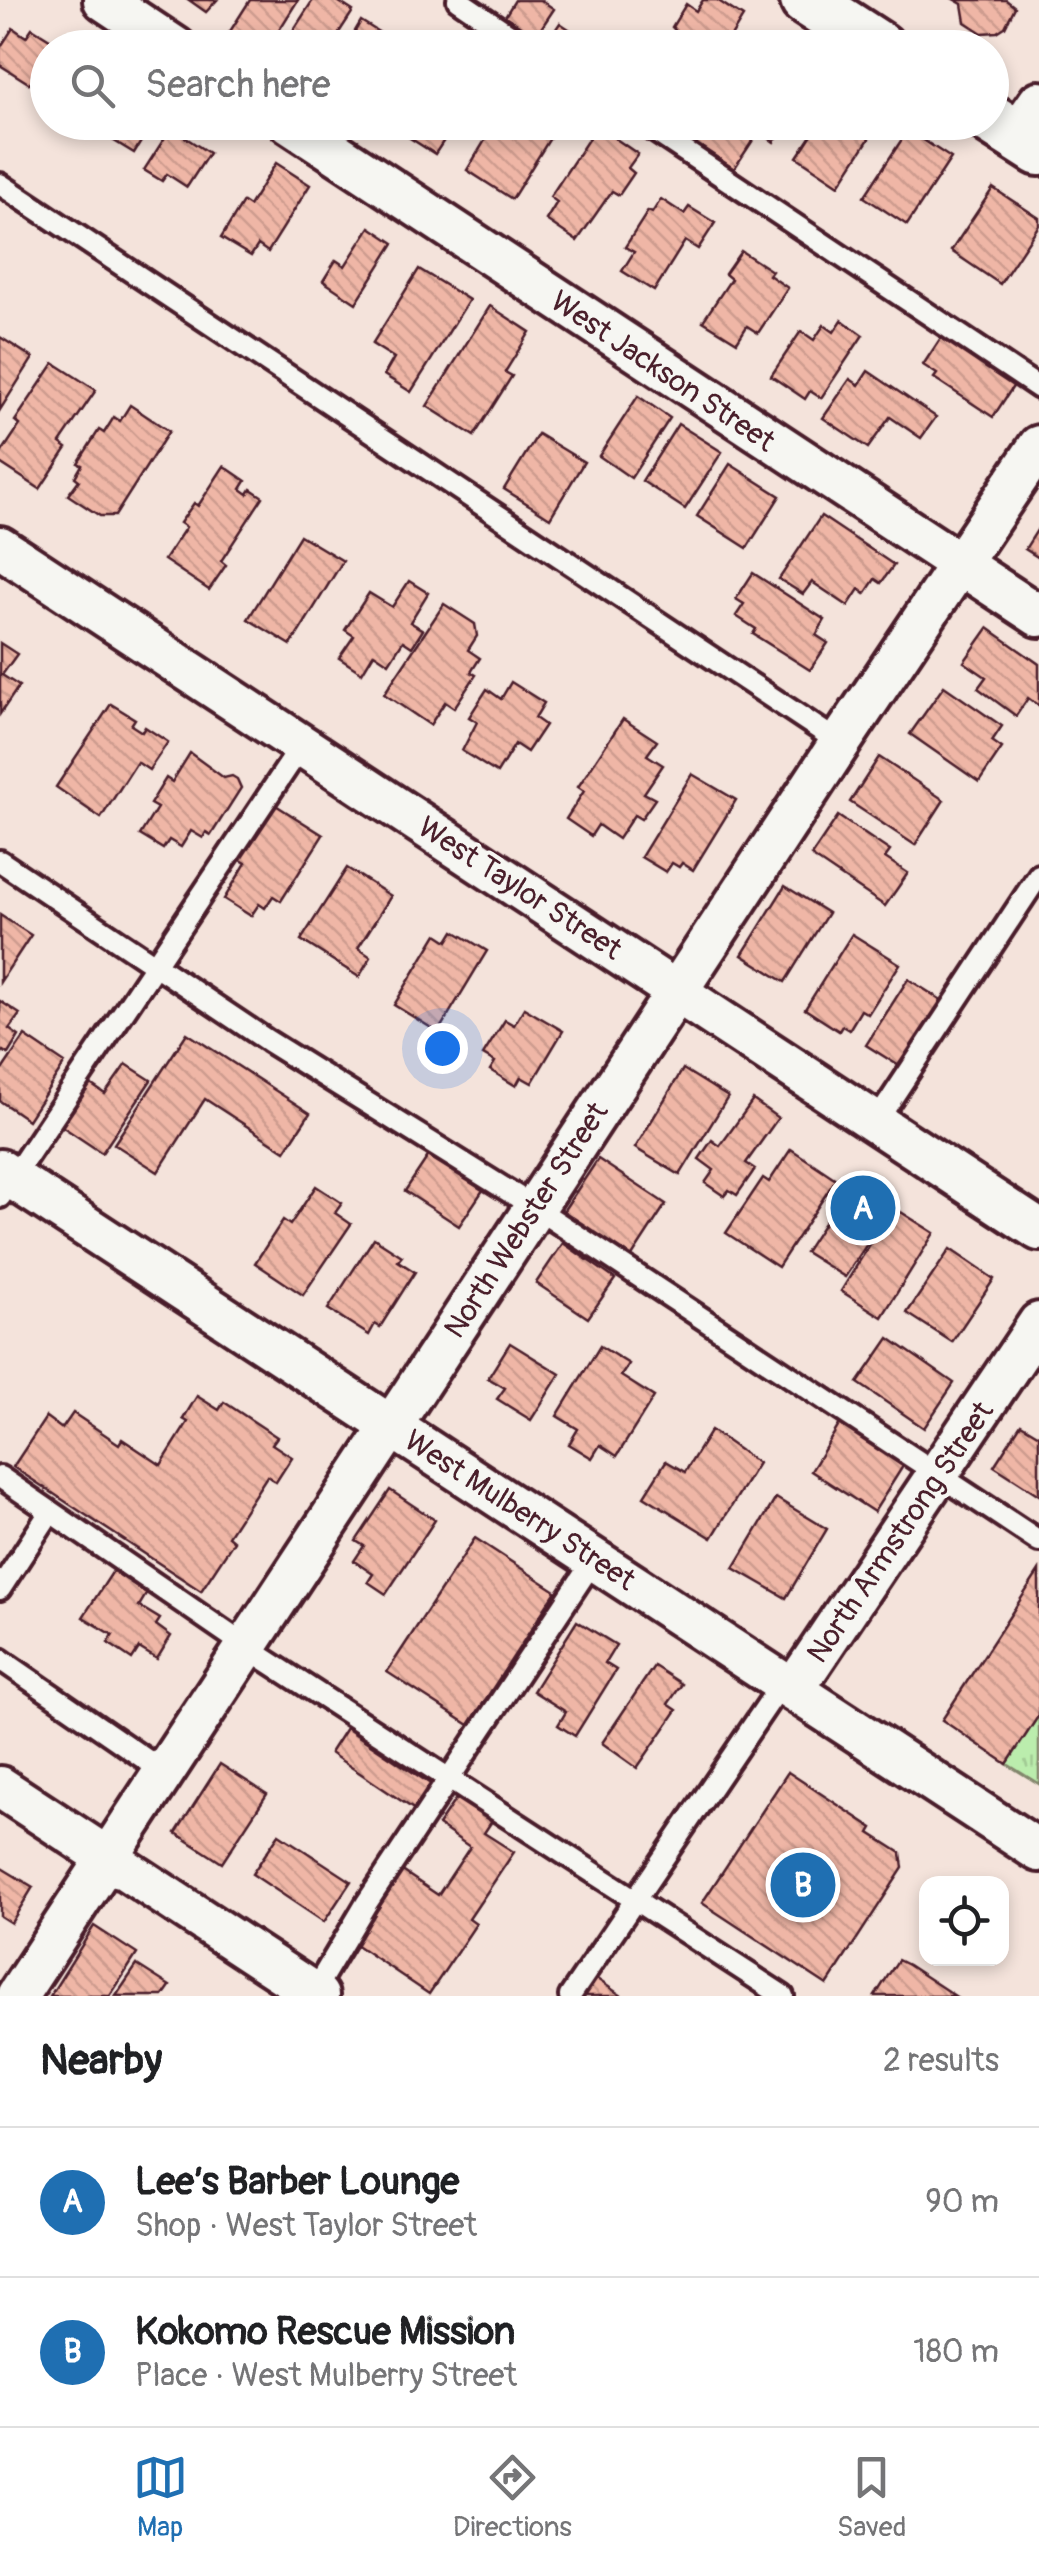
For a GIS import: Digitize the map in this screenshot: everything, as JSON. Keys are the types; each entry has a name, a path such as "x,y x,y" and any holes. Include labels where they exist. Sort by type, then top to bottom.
{"street":[{"path":"806,0 852,30"},
{"path":"115,3 152,30"},
{"name":"West Jackson Street","path":"316,140 1039,616"},
{"name":"North Webster Street","path":"16,1996 1039,446"},
{"name":"West Taylor Street","path":"0,547 1039,1230"},
{"name":"West Mulberry Street","path":"4,1181 595,1558 1039,1851"},
{"name":"North Armstrong Street","path":"787,1687 939,1476 1039,1323"},
{"path":"0,1787 316,1994"}],"lane":[{"path":"458,0 502,30"},
{"path":"668,140 1039,388"},
{"path":"0,184 840,743"},
{"path":"4,1181 302,745"},
{"path":"0,861 268,1040 534,1207 1039,1541"},
{"path":"876,1122 1039,875"},
{"path":"0,1477 245,1646 784,1996"},
{"path":"0,1588 50,1512"},
{"path":"316,1994 366,1904 595,1558"},
{"path":"0,1660 164,1772"},
{"path":"570,1996 787,1687"}],"green space":[{"path":"1039,1715 1039,1784 1007,1764"}],"building":[{"path":"189,0 217,0 206,12"},
{"path":"250,0 298,0 279,30 231,30"},
{"path":"313,0 336,0 353,11 341,30 294,30"},
{"path":"515,0 541,0 554,9 540,30 527,30 505,16"},
{"path":"703,0 717,0 743,17 735,30 672,27 686,4 696,11"},
{"path":"955,0 1006,0 1015,7 1000,30 977,30 965,22 962,4"},
{"path":"361,21 375,30 356,30"},
{"path":"13,28 26,37 30,31 30,84 0,65 0,48"},
{"path":"113,140 142,140 134,153"},
{"path":"163,140 189,140 209,153 187,187 167,174 162,181 144,170"},
{"path":"413,140 444,140 435,154"},
{"path":"485,140 549,140 512,199 467,170"},
{"path":"588,140 618,140 638,154 628,168 634,173 619,195 612,191 577,241 546,220 557,202 550,197"},
{"path":"692,140 753,140 734,169"},
{"path":"808,140 868,140 839,185 797,157"},
{"path":"901,140 923,140 951,158 907,225 864,197"},
{"path":"276,163 310,185 268,252 258,245 251,256 221,238 243,202 249,206"},
{"path":"993,188 1039,218 1039,225 1000,284 951,251"},
{"path":"661,199 684,214 689,207 715,223 698,249 685,241 654,291 622,271 634,252 625,247 648,211 652,213"},
{"path":"370,227 394,243 356,303 323,281 336,260 345,266"},
{"path":"741,251 772,271 769,275 788,288 758,333 747,326 737,342 703,321 731,279 725,274"},
{"path":"419,269 469,300 411,392 384,375 394,358 372,344"},
{"path":"490,306 530,332 505,372 512,376 474,436 427,406"},
{"path":"842,320 863,335 821,398 810,391 805,399 771,376 801,331 814,340 824,325 834,332"},
{"path":"942,336 1014,385 993,417 934,378 937,374 923,365"},
{"path":"0,337 33,358 0,410"},
{"path":"54,363 96,390 60,443 67,448 40,489 0,463 0,455 20,425 15,421"},
{"path":"868,371 936,417 921,438 890,417 868,448 823,418 850,379 859,385"},
{"path":"638,396 670,418 631,478 599,456"},
{"path":"130,405 169,431 115,516 100,516 68,495 79,480 75,477 82,465 78,463 99,430 104,433 114,417 120,421"},
{"path":"678,424 722,452 685,509 642,481"},
{"path":"538,434 584,462 550,518 504,489"},
{"path":"730,464 780,496 747,548 697,516"},
{"path":"224,466 246,481 241,489 248,494 251,489 263,497 221,561 226,565 209,590 164,560 186,527 180,523 194,503 198,506"},
{"path":"821,516 894,565 881,583 875,579 865,594 859,589 848,606 812,582 803,594 779,579"},
{"path":"1039,527 1039,558 1025,549"},
{"path":"300,535 343,561 291,645 248,619"},
{"path":"753,573 825,620 816,635 828,643 810,670 753,634 756,629 736,616 744,604 736,599"},
{"path":"409,581 428,593 410,622 423,630 412,647 403,641 389,663 374,653 362,673 339,658 354,636 345,630 369,593 392,607"},
{"path":"444,604 475,624 477,636 468,650 480,658 471,672 476,675 454,708 445,702 430,725 384,694"},
{"path":"988,628 1039,664 1039,706 1028,698 1016,716 978,688 986,677 964,662"},
{"path":"0,643 17,654 2,675 19,686 0,714"},
{"path":"511,682 544,703 535,718 545,725 527,752 515,744 497,773 462,751 477,722 469,717 487,689 501,699"},
{"path":"944,686 1002,726 992,741 1002,748 979,782 910,734"},
{"path":"111,704 135,719 131,725 142,732 145,727 168,742 149,770 137,762 101,818 56,787"},
{"path":"623,719 657,741 647,755 663,765 644,793 655,799 641,819 634,815 618,839 598,825 591,836 566,819 584,791 578,787"},
{"path":"190,753 224,778 237,779 241,788 211,835 206,832 203,838 191,831 181,847 169,840 163,849 140,835 157,808 150,804 166,778 172,782"},
{"path":"879,757 944,800 915,845 850,802"},
{"path":"692,774 736,800 693,870 682,863 679,867 672,863 666,872 641,857"},
{"path":"274,804 323,835 281,901 273,896 265,908 259,904 251,916 224,899 246,863 239,859"},
{"path":"838,816 890,851 885,858 908,873 885,906 811,856"},
{"path":"347,868 391,896 358,948 371,957 359,977 301,940"},
{"path":"785,886 828,913 785,982 742,955"},
{"path":"0,915 31,935 0,982"},
{"path":"454,931 487,951 438,1032 394,1005 437,934 448,941"},
{"path":"852,934 900,964 868,1014 861,1010 849,1030 842,1026 839,1031 805,1009"},
{"path":"908,979 946,1003 904,1069 866,1045"},
{"path":"0,1001 20,1014 9,1029 19,1036 8,1054 3,1051 0,1056"},
{"path":"524,1008 563,1031 532,1083 521,1077 516,1086 490,1070 495,1062 483,1055 505,1020 514,1025"},
{"path":"187,1033 310,1113 285,1151 205,1099 158,1172 114,1144"},
{"path":"25,1036 65,1063 28,1120 0,1101 0,1073"},
{"path":"126,1064 151,1080 102,1153 57,1123 86,1081 105,1094"},
{"path":"683,1069 728,1097 680,1175 635,1148"},
{"path":"753,1100 778,1118 746,1163 755,1169 737,1195 729,1190 724,1196 705,1183 714,1170 699,1159 712,1140 720,1146"},
{"path":"791,1149 836,1179 778,1267 726,1233 763,1178 769,1182"},
{"path":"429,1155 483,1190 459,1226 405,1191"},
{"path":"598,1159 666,1204 627,1264 558,1219"},
{"path":"855,1175 895,1202 845,1277 805,1252"},
{"path":"316,1186 342,1203 335,1213 351,1224 303,1295 255,1263 283,1220 290,1225"},
{"path":"893,1207 934,1233 882,1317 841,1291"},
{"path":"374,1238 402,1256 398,1261 415,1272 380,1327 375,1324 369,1335 328,1309"},
{"path":"563,1243 615,1279 588,1318 536,1283"},
{"path":"950,1249 994,1279 952,1342 907,1313"},
{"path":"889,1338 954,1383 924,1428 858,1383"},
{"path":"510,1343 560,1374 531,1420 497,1399 505,1388 488,1378"},
{"path":"600,1346 629,1364 621,1376 654,1397 617,1456 600,1445 592,1458 569,1444 578,1429 557,1416"},
{"path":"197,1396 219,1410 224,1402 277,1437 272,1444 292,1457 276,1482 267,1476 228,1536 234,1541 201,1591 13,1467 46,1417 62,1429 73,1413 119,1444 122,1439 161,1465 188,1422 183,1419"},
{"path":"841,1422 892,1454 890,1457 903,1466 874,1512 811,1471"},
{"path":"1021,1424 1039,1435 1039,1495 994,1466"},
{"path":"711,1430 758,1463 712,1538 644,1496 666,1461 685,1472"},
{"path":"390,1490 435,1520 386,1594 368,1582 373,1574 354,1561 364,1546 356,1541"},
{"path":"776,1498 827,1529 786,1598 734,1568"},
{"path":"475,1538 556,1591 469,1725 387,1672"},
{"path":"113,1571 147,1593 139,1606 160,1619 156,1625 171,1636 157,1659 139,1648 132,1659 108,1643 113,1635 83,1617"},
{"path":"1039,1571 1039,1715 1007,1764 942,1720"},
{"path":"577,1621 616,1645 605,1663 616,1670 575,1736 558,1725 566,1712 533,1691"},
{"path":"654,1666 682,1684 668,1704 677,1710 637,1768 602,1743"},
{"path":"346,1728 432,1785 415,1810 330,1753"},
{"path":"220,1764 267,1794 222,1863 176,1833"},
{"path":"788,1772 873,1828 870,1833 901,1853 903,1868 827,1985 702,1903"},
{"path":"461,1791 496,1815 484,1833 514,1852 469,1919 476,1924 429,1994 349,1940 398,1868 438,1895 470,1847 438,1825"},
{"path":"279,1834 351,1881 324,1922 252,1874"},
{"path":"0,1867 33,1887 11,1923 0,1916"},
{"path":"94,1926 137,1954 110,1996 50,1996"},
{"path":"898,1960 908,1965 955,1996 875,1996"},
{"path":"137,1965 170,1986 163,1996 116,1996"},
{"path":"594,1977 622,1996 581,1996"}],"place":[{"name":"Lee’s Barber Lounge","path":"863,1208"},
{"name":"Kokomo Rescue Mission","path":"803,1885"}]}
